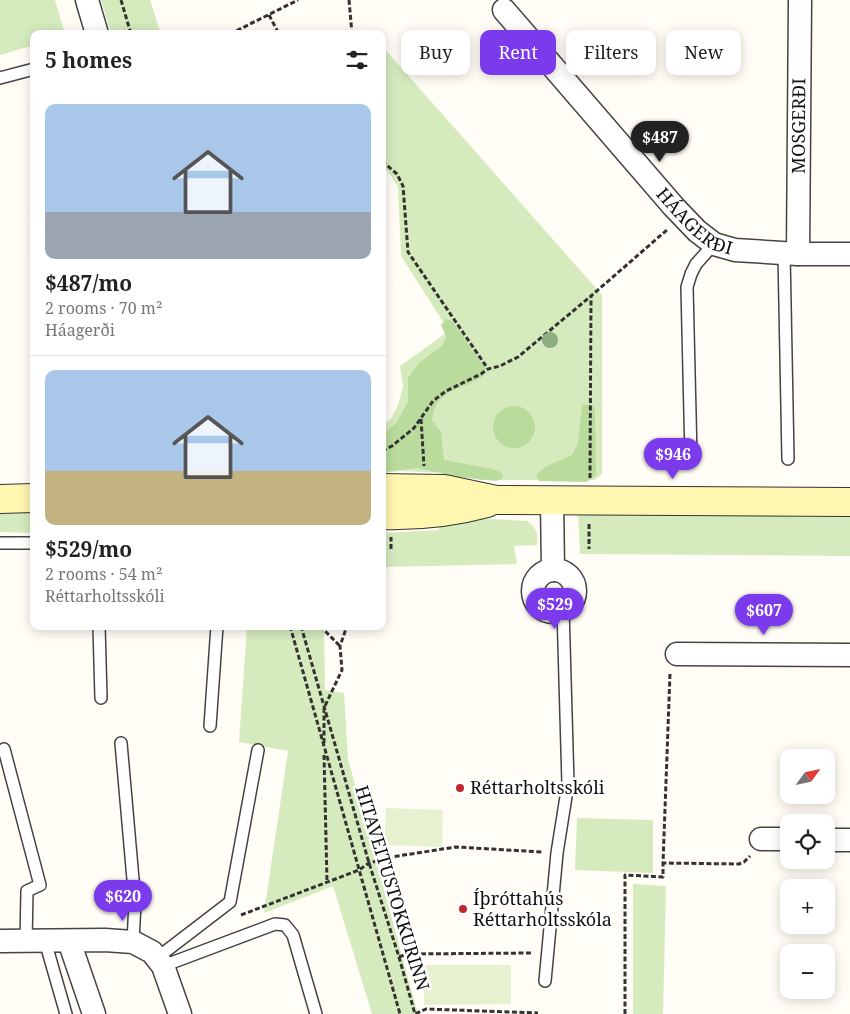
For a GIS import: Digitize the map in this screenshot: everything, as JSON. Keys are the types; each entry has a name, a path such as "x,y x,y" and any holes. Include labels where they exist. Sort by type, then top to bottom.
{"street":[{"path":"87,0 96,30"},
{"name":"MOSGERÐI","path":"791,253 800,0"},
{"name":"HÁAGERÐI","path":"504,10 682,216 714,244 735,250 850,254"},
{"path":"386,488 444,489 496,500 850,502"},
{"path":"0,499 30,498"},
{"path":"386,515 465,509 496,500"},
{"path":"552,500 553,570"},
{"path":"553,570 566,574 574,585 573,599 564,609 557,611 550,611 538,605 533,593 536,580 547,571 553,570"},
{"path":"677,654 850,655"},
{"path":"761,839 780,839"},
{"path":"835,840 850,840"},
{"path":"0,941 105,940 133,942 152,952 160,962 180,1014"},
{"path":"69,941 94,1014"}],"lane":[{"path":"0,78 30,70"},
{"path":"690,457 687,287 696,264 714,244"},
{"path":"788,459 791,253"},
{"path":"0,543 30,543"},
{"path":"545,981 557,853 568,784 564,609"},
{"path":"99,630 101,698"},
{"path":"210,726 217,630"},
{"path":"121,743 134,902 133,942"},
{"path":"4,749 40,885 27,891 35,941 66,1014"},
{"path":"160,962 230,902 258,750"},
{"path":"160,962 275,924 285,925 293,935 316,1014"}],"path":[{"path":"121,0 130,30"},
{"path":"238,30 298,0"},
{"path":"349,0 352,30"},
{"path":"269,15 277,30"},
{"path":"386,165 401,180 403,186 408,252 488,369"},
{"path":"386,449 404,438 434,401 446,391 518,356 591,296 682,216"},
{"path":"590,486 591,296"},
{"path":"421,419 424,467"},
{"path":"589,521 589,549"},
{"path":"291,630 400,1014"},
{"name":"HITAVEITUSTOKKURINN","path":"302,630 369,863 415,1014"},
{"path":"324,630 340,646"},
{"path":"327,881 324,708 342,670 340,646 346,630"},
{"path":"625,1014 625,875 663,877 669,675 677,654"},
{"path":"664,863 739,864 748,858 761,839"},
{"path":"238,916 359,870 369,863 391,857 456,847 557,853"},
{"path":"399,957 407,954 547,953"},
{"path":"415,1014 426,1010 538,1012"}],"green space":[{"path":"0,0 55,0 64,30 30,30 30,46 0,55"},
{"path":"101,0 150,0 160,30 111,30"},
{"path":"386,51 401,68 401,75 408,75 602,295 602,474 594,480 480,480 451,473 400,471 386,473 386,423 391,419 398,405 403,387 400,366 449,331 401,256 398,187 386,170"},
{"path":"446,319 452,321 485,368 484,375 444,396 434,410 432,421 441,432 444,460 493,469 502,473 503,478 496,481 458,477 418,468 386,472 386,432 396,423 408,402 408,378 420,362 443,345 446,336 441,325"},
{"path":"591,404 595,409 596,475 587,482 539,481 536,475 545,467 572,455 578,444 582,405"},
{"path":"514,406 529,412 535,427 529,442 514,448 499,442 493,427 499,412"},
{"path":"0,508 30,509 30,533 0,532"},
{"path":"578,513 850,517 850,556 580,554"},
{"path":"439,516 527,521 536,531 537,545 514,546 517,564 386,567 386,533 439,530"},
{"path":"247,630 324,630 325,690 344,693 348,759 418,1014 372,1014 333,886 264,913 288,751 239,742"},
{"path":"386,808 443,810 442,847 384,845"},
{"path":"577,818 653,820 653,873 575,870"},
{"path":"633,884 666,886 663,1014 633,1014"},
{"path":"424,965 511,965 511,1004 424,1005"}],"place":[{"name":"Réttarholtsskóli","path":"460,788"},
{"name":"Íþróttahús Réttarholtsskóla","path":"463,909"}]}
